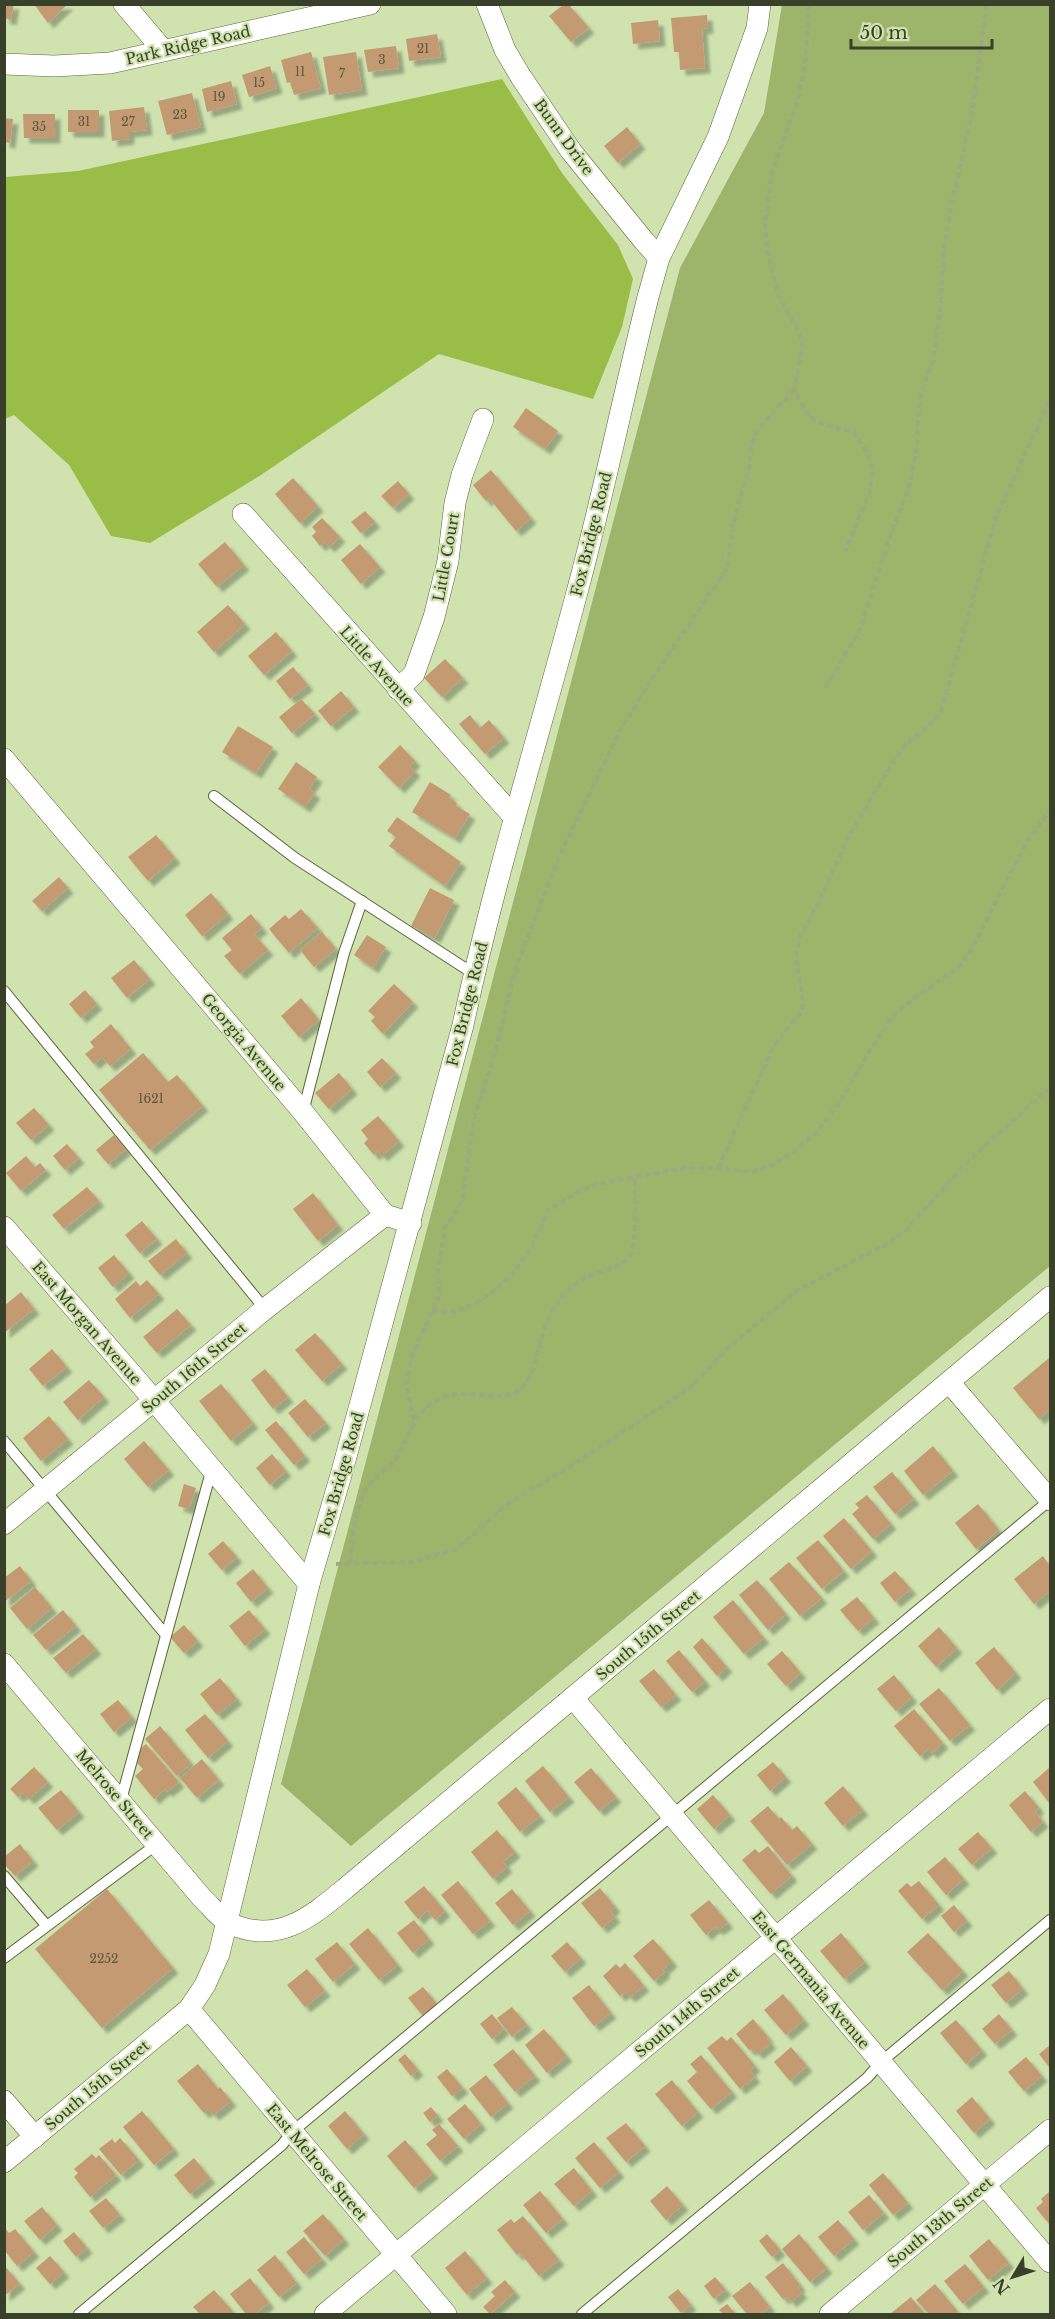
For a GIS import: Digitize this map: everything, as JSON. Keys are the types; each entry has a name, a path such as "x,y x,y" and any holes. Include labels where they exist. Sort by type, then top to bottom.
{"street":[{"path":"124,4 163,50"},
{"name":"Park Ridge Road","path":"4,64 54,66 110,63 370,4"},
{"name":"Bunn Drive","path":"487,4 505,50 521,77 572,152 659,258"},
{"name":"Fox Bridge Road","path":"189,2009 205,1985 219,1954 228,1923 312,1574 411,1223 514,817 576,596 631,364 659,258 718,137 757,28 760,4"},
{"name":"Little Court","path":"398,689 414,674 434,617 448,561 450,530 462,475 483,419"},
{"name":"Little Avenue","path":"243,514 514,817"},
{"name":"Georgia Avenue","path":"4,759 303,1112 385,1215"},
{"path":"385,1215 411,1223"},
{"name":"South 16th Street","path":"4,1524 265,1309 385,1215"},
{"name":"East Morgan Avenue","path":"4,1227 212,1468 312,1574"},
{"name":"South 15th Street","path":"228,1923 252,1930 280,1931 320,1909 1050,1297"},
{"path":"949,1382 1050,1500"},
{"name":"Melrose Street","path":"4,1664 202,1898 228,1923"},
{"name":"East Germania Avenue","path":"573,1698 1050,2262"},
{"name":"South 14th Street","path":"325,2314 1050,1709"},
{"name":"South 15th Street","path":"4,2162 189,2009"},
{"name":"East Melrose Street","path":"189,2009 446,2314"},
{"path":"4,2101 35,2137"},
{"name":"South 13th Street","path":"830,2314 1050,2130"}],"lane":[{"path":"214,796 295,858 474,974"},
{"path":"303,1112 344,953 362,901"},
{"path":"4,991 265,1309"},
{"path":"4,1441 166,1635"},
{"path":"120,1800 212,1468"},
{"path":"79,2314 282,2145 292,2132 1050,1500"},
{"path":"4,1958 157,1844"},
{"path":"4,1876 46,1925"},
{"path":"582,2314 867,2078 881,2062 1050,1920"}],"path":[{"path":"414,1420 406,1384 412,1355 439,1296 438,1268 445,1228 462,1201 473,1123 492,1063 516,968 560,855 621,729 727,568 733,524 750,464 751,446 758,429 794,390 802,344 800,335 778,294 767,250 765,224 772,171 798,100 806,57 809,4"},
{"path":"826,687 860,629 890,536 910,484 916,455 919,407 933,361 940,312 946,237 972,112 987,4"},
{"path":"794,390 806,412 815,421 854,433 868,454 873,471 870,491 845,551"},
{"path":"718,1168 774,1046 801,1012 804,1003 797,971 797,946 849,835 901,750 941,712 997,514 1050,400"},
{"path":"432,1311 455,1312 475,1304 498,1288 518,1268 531,1248 548,1211 558,1203 597,1184 685,1168 718,1168 750,1172 771,1166 816,1133 838,1105 878,1037 895,1014 959,967 972,948 1026,843 1050,810"},
{"path":"312,1574 351,1563 411,1562 457,1549 504,1506 576,1463 690,1388 731,1345 798,1290 885,1245 908,1228 966,1163 1050,1087"},
{"path":"351,1563 350,1550 360,1504 366,1489 393,1463 414,1420 442,1397 451,1394 490,1397 520,1390 528,1381 533,1370 542,1329 564,1294 586,1277 622,1263 628,1258 632,1251 634,1230 635,1178"}],"green space":[{"path":"782,5 1050,5 1050,1266 351,1846 281,1784 680,268 764,113"},
{"path":"502,79 562,173 618,245 633,279 622,327 593,399 439,354 261,475 150,543 111,536 69,465 14,415 5,419 5,177 78,171"}],"building":[{"path":"4,4 14,4 11,20 4,18"},
{"path":"34,4 68,4 48,23"},
{"path":"563,5 569,5 589,28 571,42 549,16"},
{"path":"707,15 708,28 702,29 705,68 680,70 679,52 674,52 671,18"},
{"path":"658,20 660,41 633,44 631,23"},
{"path":"437,34 441,57 409,61 406,39"},
{"path":"396,46 399,68 368,72 364,50"},
{"path":"311,52 321,88 294,95 290,82 287,83 281,60"},
{"path":"356,52 362,90 329,95 323,57"},
{"path":"270,66 277,88 249,97 242,75"},
{"path":"231,81 237,104 207,112 202,89"},
{"path":"192,93 201,127 167,135 158,101"},
{"path":"144,107 147,130 129,132 129,139 112,141 109,111"},
{"path":"68,110 99,110 99,132 68,132"},
{"path":"23,114 55,114 55,138 24,138"},
{"path":"4,118 13,119 10,143 4,142"},
{"path":"627,127 640,144 618,163 604,146"},
{"path":"526,408 558,431 545,449 513,427"},
{"path":"491,470 531,518 516,531 489,498 486,501 473,485"},
{"path":"293,478 318,506 300,523 275,494"},
{"path":"398,481 409,494 393,508 381,496"},
{"path":"365,511 375,522 361,533 351,522"},
{"path":"322,518 340,537 329,547 324,542 320,546 312,536 316,532 312,527"},
{"path":"225,542 244,565 217,587 198,564"},
{"path":"360,544 380,567 361,584 341,560"},
{"path":"228,605 245,624 214,652 197,632"},
{"path":"276,632 292,651 264,675 248,656"},
{"path":"445,659 463,678 442,697 424,678"},
{"path":"293,667 308,685 290,699 276,681"},
{"path":"341,691 354,707 331,726 318,711"},
{"path":"301,699 315,714 292,733 279,717"},
{"path":"470,715 480,728 489,720 504,738 485,754 459,724"},
{"path":"238,726 273,747 256,773 222,752"},
{"path":"400,745 415,761 410,766 415,771 399,788 378,767"},
{"path":"296,762 317,777 309,789 315,793 305,807 278,789"},
{"path":"430,782 451,795 449,798 457,803 456,806 470,814 455,838 412,812"},
{"path":"397,817 461,862 445,886 389,846 396,837 387,831"},
{"path":"156,835 175,858 148,881 128,857"},
{"path":"59,877 68,888 42,911 32,901"},
{"path":"430,888 454,900 435,938 411,926"},
{"path":"211,893 228,914 202,936 185,915"},
{"path":"301,909 318,928 289,953 269,929 285,915 289,919"},
{"path":"251,914 262,928 254,934 268,950 240,974 224,956 232,950 222,938"},
{"path":"322,932 336,949 314,967 300,950"},
{"path":"367,935 386,947 373,968 354,955"},
{"path":"134,960 150,979 127,998 111,978"},
{"path":"394,984 413,1002 383,1034 371,1021 375,1017 368,1011"},
{"path":"85,990 97,1004 81,1018 69,1004"},
{"path":"301,998 319,1020 299,1037 281,1016"},
{"path":"111,1024 131,1049 110,1066 102,1057 94,1064 85,1054 94,1047 90,1042"},
{"path":"143,1053 168,1082 177,1075 203,1106 150,1150 99,1090"},
{"path":"382,1058 396,1073 380,1087 367,1072"},
{"path":"339,1073 352,1089 329,1109 315,1093"},
{"path":"34,1108 49,1125 31,1140 16,1123"},
{"path":"378,1116 399,1141 382,1156 378,1151 374,1155 364,1143 368,1139 361,1130"},
{"path":"114,1135 126,1149 108,1164 96,1150"},
{"path":"67,1144 79,1158 65,1170 53,1156"},
{"path":"26,1156 35,1167 40,1163 46,1170 21,1191 6,1173"},
{"path":"87,1187 99,1201 64,1229 52,1215"},
{"path":"313,1193 338,1225 318,1241 293,1209"},
{"path":"142,1221 157,1239 140,1253 125,1235"},
{"path":"176,1239 187,1253 160,1275 148,1261"},
{"path":"114,1255 129,1273 113,1287 98,1268"},
{"path":"147,1280 159,1294 130,1318 115,1299 136,1281 140,1286"},
{"path":"21,1292 34,1309 4,1333 4,1306"},
{"path":"177,1309 191,1325 157,1353 143,1337"},
{"path":"315,1333 342,1364 322,1381 295,1350"},
{"path":"52,1349 67,1367 43,1386 29,1369"},
{"path":"1049,1358 1050,1409 1039,1419 1013,1388"},
{"path":"265,1369 288,1397 273,1409 251,1380"},
{"path":"89,1380 104,1397 78,1420 63,1402"},
{"path":"221,1384 253,1423 231,1441 199,1401"},
{"path":"305,1399 326,1423 308,1437 288,1413"},
{"path":"49,1416 68,1439 41,1461 23,1438"},
{"path":"276,1421 305,1456 294,1465 265,1430"},
{"path":"144,1441 169,1470 148,1487 124,1459"},
{"path":"933,1446 953,1471 923,1495 904,1471"},
{"path":"272,1454 286,1471 270,1485 256,1468"},
{"path":"892,1472 914,1499 895,1514 873,1487"},
{"path":"184,1484 196,1488 189,1509 178,1506"},
{"path":"867,1495 891,1524 873,1539 852,1514 859,1508 855,1504"},
{"path":"978,1504 999,1530 976,1549 955,1523"},
{"path":"844,1518 872,1551 851,1569 823,1536"},
{"path":"818,1540 844,1571 822,1589 796,1558"},
{"path":"223,1541 237,1557 222,1570 208,1554"},
{"path":"1043,1556 1050,1566 1050,1591 1034,1604 1014,1579"},
{"path":"789,1562 822,1598 800,1616 769,1579"},
{"path":"20,1566 31,1581 4,1602 4,1578"},
{"path":"253,1569 268,1588 251,1602 236,1583"},
{"path":"895,1571 911,1589 895,1602 880,1583"},
{"path":"757,1580 786,1614 768,1630 739,1595"},
{"path":"35,1587 52,1608 27,1629 10,1608"},
{"path":"857,1597 874,1618 858,1631 840,1610"},
{"path":"733,1600 764,1638 744,1654 713,1617"},
{"path":"63,1610 76,1626 46,1650 33,1635"},
{"path":"249,1610 265,1629 245,1646 229,1626"},
{"path":"184,1625 198,1641 184,1653 170,1637"},
{"path":"939,1627 957,1648 936,1667 918,1646"},
{"path":"83,1634 96,1649 66,1673 53,1658"},
{"path":"702,1638 727,1667 717,1676 693,1647"},
{"path":"994,1647 1016,1673 997,1690 975,1663"},
{"path":"679,1650 705,1681 692,1692 666,1661"},
{"path":"782,1651 801,1673 786,1686 767,1664"},
{"path":"654,1669 676,1695 661,1707 639,1681"},
{"path":"894,1675 912,1697 896,1711 877,1689"},
{"path":"220,1678 237,1699 217,1715 200,1694"},
{"path":"939,1688 970,1725 950,1741 919,1704"},
{"path":"118,1700 132,1717 114,1732 100,1714"},
{"path":"914,1709 943,1743 932,1753 928,1749 920,1756 894,1726"},
{"path":"205,1714 228,1741 208,1758 185,1730"},
{"path":"160,1726 191,1763 177,1776 145,1739"},
{"path":"146,1744 179,1782 167,1792 165,1789 154,1799 135,1776 143,1769 137,1763 141,1748"},
{"path":"202,1759 219,1780 197,1798 180,1778"},
{"path":"773,1762 786,1777 770,1791 757,1775"},
{"path":"543,1766 569,1797 550,1812 525,1781"},
{"path":"34,1767 48,1782 29,1799 23,1793 18,1797 10,1789"},
{"path":"1050,1767 1050,1804 1033,1782"},
{"path":"591,1768 616,1797 599,1811 574,1782"},
{"path":"843,1786 863,1810 843,1826 824,1803"},
{"path":"516,1787 540,1816 520,1832 497,1803"},
{"path":"61,1790 79,1812 57,1830 38,1808"},
{"path":"1025,1791 1039,1808 1035,1811 1043,1822 1031,1832 1009,1805"},
{"path":"713,1795 730,1815 714,1829 697,1809"},
{"path":"768,1806 792,1830 797,1826 812,1844 787,1865 750,1821"},
{"path":"497,1830 515,1852 503,1862 507,1867 493,1879 471,1852"},
{"path":"978,1832 992,1848 972,1865 958,1849"},
{"path":"20,1844 33,1861 15,1876 4,1864 4,1857"},
{"path":"768,1846 792,1876 771,1894 742,1860 755,1849 759,1853"},
{"path":"945,1857 964,1879 946,1895 927,1872"},
{"path":"458,1881 490,1921 473,1934 441,1895"},
{"path":"919,1881 939,1905 922,1919 898,1891 907,1883 911,1887"},
{"path":"424,1886 445,1911 435,1920 427,1911 418,1919 404,1902"},
{"path":"600,1888 615,1907 610,1911 615,1917 602,1928 581,1903"},
{"path":"107,1889 173,1968 102,2028 35,1949"},
{"path":"512,1889 530,1911 513,1925 495,1903"},
{"path":"709,1900 728,1923 718,1930 715,1927 706,1935 690,1915"},
{"path":"954,1905 967,1921 954,1932 941,1916"},
{"path":"414,1920 429,1939 413,1953 397,1933"},
{"path":"368,1928 398,1965 379,1980 349,1944"},
{"path":"841,1933 865,1962 844,1979 820,1951"},
{"path":"928,1933 963,1971 942,1990 907,1952"},
{"path":"653,1939 672,1961 663,1970 665,1972 654,1981 633,1956"},
{"path":"337,1942 355,1964 333,1982 315,1959"},
{"path":"567,1942 581,1958 565,1972 551,1956"},
{"path":"625,1963 644,1986 630,1997 625,1992 620,1996 603,1976 616,1964 620,1968"},
{"path":"307,1969 325,1991 305,2007 287,1985"},
{"path":"1009,1971 1023,1989 1006,2003 991,1985"},
{"path":"589,1985 611,2013 594,2026 572,1998"},
{"path":"423,1987 437,2004 423,2016 408,1998"},
{"path":"783,1994 804,2020 786,2035 764,2010"},
{"path":"512,2007 527,2025 512,2037 497,2018"},
{"path":"492,2014 504,2029 492,2039 480,2024"},
{"path":"999,2014 1012,2030 995,2044 982,2029"},
{"path":"753,2019 771,2043 758,2054 752,2048 750,2051 736,2034"},
{"path":"956,2020 982,2050 966,2064 940,2033"},
{"path":"544,2029 567,2056 547,2073 525,2045"},
{"path":"722,2036 727,2041 731,2037 755,2066 750,2071 755,2077 740,2089 707,2048"},
{"path":"1050,2045 1050,2068 1039,2054"},
{"path":"791,2047 807,2066 790,2081 774,2062"},
{"path":"513,2049 535,2076 515,2092 493,2065"},
{"path":"405,2054 418,2070 411,2076 398,2060"},
{"path":"701,2055 732,2092 711,2109 687,2081 697,2072 690,2064"},
{"path":"1026,2057 1042,2076 1024,2091 1008,2072"},
{"path":"198,2064 231,2101 214,2115 208,2109 204,2113 177,2081"},
{"path":"447,2069 463,2088 452,2096 437,2077"},
{"path":"486,2075 508,2103 491,2117 469,2089"},
{"path":"672,2080 698,2112 682,2126 655,2094"},
{"path":"972,2097 990,2119 974,2133 956,2111"},
{"path":"465,2104 481,2124 464,2139 447,2119"},
{"path":"431,2107 438,2116 430,2122 423,2113"},
{"path":"142,2111 174,2149 154,2165 123,2127"},
{"path":"345,2111 364,2134 347,2149 328,2126"},
{"path":"626,2123 645,2146 626,2162 606,2138"},
{"path":"439,2124 458,2146 440,2161 426,2144 437,2135 432,2130"},
{"path":"120,2138 139,2160 121,2175 99,2149 112,2139 115,2143"},
{"path":"405,2140 433,2173 414,2188 387,2156"},
{"path":"594,2142 619,2172 600,2188 575,2158"},
{"path":"92,2154 96,2158 99,2155 116,2175 90,2197 74,2177 78,2173 74,2169"},
{"path":"194,2158 210,2178 190,2194 174,2175"},
{"path":"574,2168 592,2191 574,2206 554,2184"},
{"path":"883,2173 908,2203 893,2215 869,2185"},
{"path":"667,2186 683,2205 666,2220 650,2201"},
{"path":"540,2191 563,2219 546,2233 523,2205"},
{"path":"1050,2191 1050,2225 1036,2208 1043,2202 1041,2199"},
{"path":"869,2195 884,2213 863,2230 848,2212"},
{"path":"106,2198 120,2215 103,2228 89,2211"},
{"path":"42,2207 57,2225 40,2240 24,2221"},
{"path":"323,2214 344,2239 325,2256 303,2231"},
{"path":"523,2216 559,2260 539,2276 520,2253 517,2255 497,2230 511,2219 514,2223"},
{"path":"838,2220 854,2239 834,2256 818,2237"},
{"path":"5,2228 9,2233 15,2229 34,2252 17,2266 5,2251"},
{"path":"74,2232 87,2248 76,2257 63,2241"},
{"path":"767,2234 780,2250 772,2257 759,2241"},
{"path":"799,2234 827,2268 810,2282 782,2249"},
{"path":"304,2237 322,2259 304,2274 286,2252"},
{"path":"989,2239 1009,2263 988,2280 969,2256"},
{"path":"465,2251 487,2278 467,2295 445,2268"},
{"path":"275,2255 297,2283 279,2297 257,2270"},
{"path":"50,2256 64,2272 50,2284 36,2268"},
{"path":"783,2263 800,2285 798,2288 802,2293 791,2302 787,2297 783,2299 765,2277"},
{"path":"965,2264 984,2287 963,2304 944,2281"},
{"path":"4,2265 20,2284 4,2296"},
{"path":"715,2277 726,2290 714,2299 704,2286"},
{"path":"250,2278 269,2303 255,2314 246,2314 230,2294"},
{"path":"505,2280 515,2292 490,2314 483,2307 495,2296 491,2292"},
{"path":"750,2282 770,2307 761,2314 747,2314 732,2296"},
{"path":"935,2284 958,2312 929,2314 916,2300"},
{"path":"678,2289 691,2305 681,2313 668,2297"},
{"path":"214,2290 235,2314 200,2314 193,2307"},
{"path":"911,2297 925,2314 890,2314"},
{"path":"727,2304 736,2314 723,2314 719,2310"}]}
